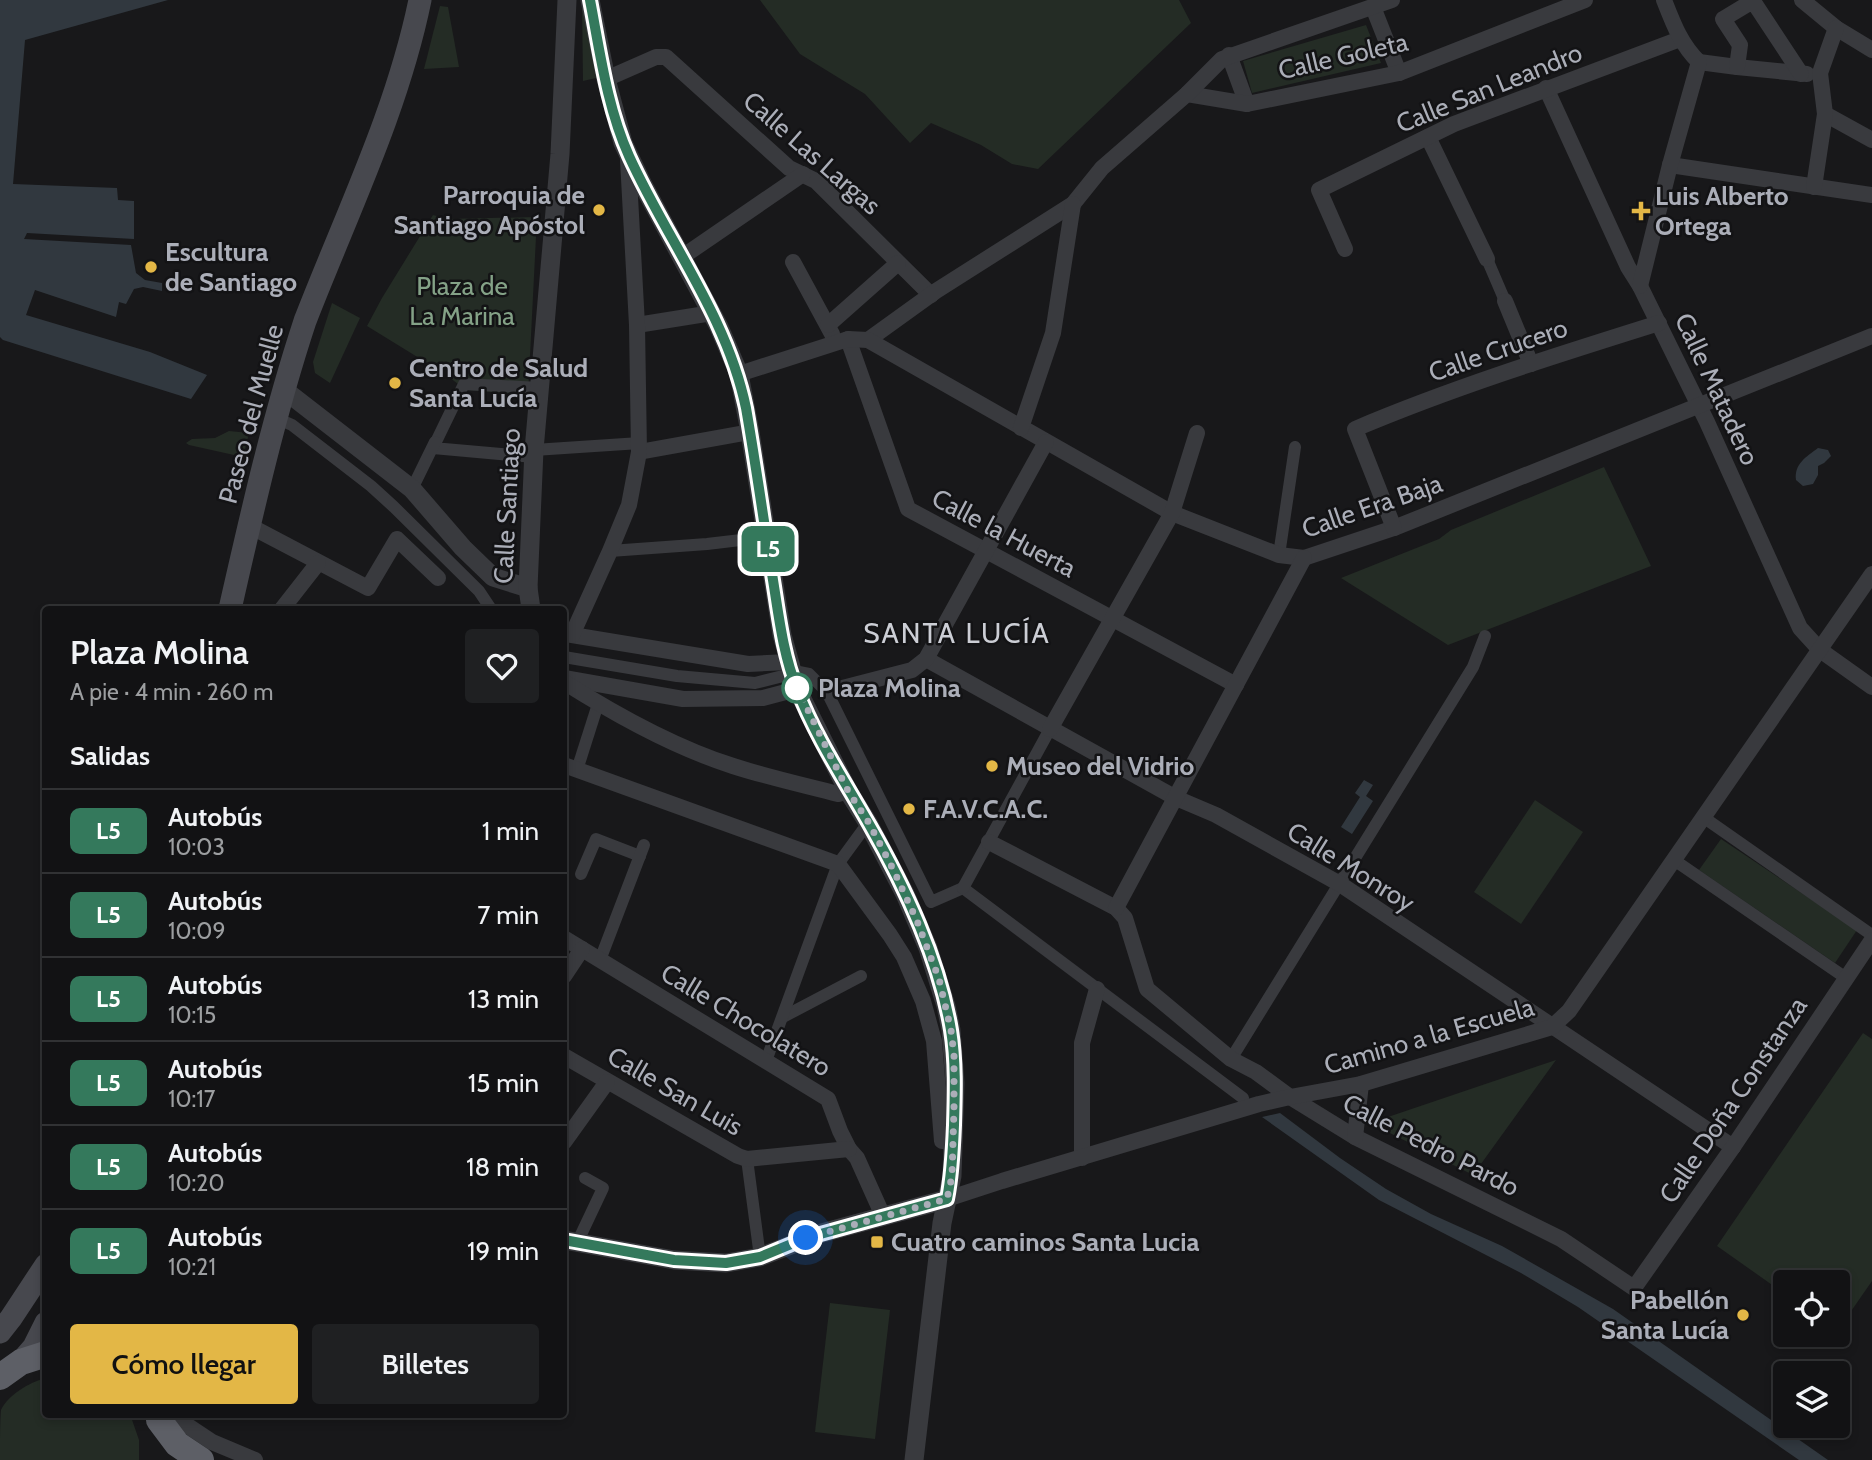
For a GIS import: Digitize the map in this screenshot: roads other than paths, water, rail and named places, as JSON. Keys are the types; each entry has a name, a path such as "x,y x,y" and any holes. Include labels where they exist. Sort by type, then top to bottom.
{"highway":[{"path":"162,1418 164,1460"},
{"path":"163,1418 177,1444 201,1460"}],"main road":[{"name":"Paseo del Muelle","path":"231,606 283,389 305,321 388,111 420,0"},
{"path":"0,1332 42,1271"},
{"path":"22,1364 42,1331"}],"street":[{"name":"Calle Santiago","path":"531,606 528,588 534,454 560,154 567,0"},
{"path":"590,0 630,176 639,448 629,505 610,551 568,633 748,664 793,675"},
{"path":"738,374 842,341 868,340 931,295 1073,204 1102,168 1187,94 1222,59 1392,0"},
{"name":"Calle Goleta","path":"1187,94 1247,104 1399,73 1585,0"},
{"path":"1664,0 1680,39 1699,62 1801,74 1820,73"},
{"path":"1737,67 1740,45 1723,19 1754,1 1801,74"},
{"path":"1809,3 1836,28 1872,50"},
{"path":"1373,6 1399,73"},
{"path":"1814,187 1825,114 1820,73 1836,28"},
{"name":"Calle San Leandro","path":"1345,249 1319,190 1454,124 1680,39"},
{"path":"1229,55 1247,104"},
{"name":"Calle Las Largas","path":"606,79 656,57 666,57 789,168 816,181 931,295"},
{"path":"1640,286 1699,62"},
{"name":"Calle Matadero","path":"1546,88 1628,267 1659,323 1698,405 1800,628 1820,650 1872,687"},
{"path":"1825,114 1872,140"},
{"path":"1428,137 1487,259 1531,364"},
{"path":"623,143 725,339 738,374 750,432 782,635 793,675 848,791 869,823 893,869 917,921 946,1006 954,1055 952,1176 942,1223 914,1460"},
{"path":"1671,164 1872,195"},
{"path":"682,257 803,174"},
{"path":"1021,428 1054,333 1073,204"},
{"name":"Calle la Huerta","path":"793,262 828,325 842,341 908,509 1236,685"},
{"path":"828,325 898,263"},
{"path":"637,325 712,313"},
{"name":"Calle Crucero","path":"1394,528 1356,429 1412,405 1659,323"},
{"name":"Calle Era Baja","path":"868,340 1172,513 1279,555 1304,558 1394,528 1872,336"},
{"path":"412,489 463,383 540,388"},
{"path":"540,388 464,384 433,448 534,454 639,448 750,432"},
{"path":"283,389 412,489 463,548 493,577 528,588"},
{"path":"276,418 292,425 386,500 478,590 489,606"},
{"path":"567,680 683,699 763,698 793,675 799,672 809,674 827,692 930,902 963,888 1172,513 1197,433"},
{"path":"827,692 912,670 926,659 1046,442"},
{"path":"1279,555 1295,447"},
{"path":"250,526 368,588 397,539 438,578"},
{"path":"610,551 766,537"},
{"path":"989,842 1116,908 1304,558"},
{"path":"284,606 318,563"},
{"name":"Camino a la Escuela","path":"947,1199 1259,1104 1362,1084 1552,1027 1569,1012 1872,573"},
{"path":"1231,1059 1473,667 1485,636"},
{"path":"567,658 677,676 755,682 793,675"},
{"name":"Calle Monroy","path":"926,659 1176,798 1216,815 1340,884 1733,1147"},
{"path":"567,682 598,704 683,746 732,766 838,794 848,791"},
{"path":"598,704 568,770 838,864 904,957 923,1001 934,1041 943,1141 953,1140"},
{"path":"1703,817 1872,934"},
{"path":"766,1062 838,864 869,823"},
{"path":"581,874 596,839 642,851 600,960"},
{"path":"1674,860 1846,978"},
{"path":"963,888 1243,1098"},
{"name":"Calle Pedro Pardo","path":"1116,908 1125,918 1147,989 1231,1059 1256,1072 1290,1097 1355,1137 1560,1239 1634,1288"},
{"name":"Calle Chocolatero","path":"567,940 828,1099 840,1131 857,1158 883,1216"},
{"name":"Calle Doña Constanza","path":"1634,1288 1733,1147 1872,940"},
{"path":"567,972 582,949"},
{"path":"783,1017 861,976"},
{"path":"1082,1158 1082,1043 1097,989"},
{"name":"Calle San Luis","path":"567,1058 747,1159 849,1149"},
{"path":"567,1138 607,1082"},
{"path":"1355,1137 1362,1084"},
{"path":"747,1159 760,1257"},
{"path":"585,1178 603,1188 570,1242 674,1260 726,1263 760,1257 806,1238 947,1199"},
{"path":"166,1418 212,1443 255,1460"}],"place":[{"name":"Parroquia de Santiago Apóstol","path":"599,210"},
{"name":"Luis Alberto Ortega","path":"1641,211"},
{"name":"Escultura de Santiago","path":"151,267"},
{"name":"Centro de Salud Santa Lucía","path":"395,383"},
{"name":"Plaza Molina","path":"797,688"},
{"name":"Museo del Vidrio","path":"992,766"},
{"name":"F.A.V.C.A.C.","path":"909,809"},
{"name":"Cuatro caminos Santa Lucia","path":"877,1242"},
{"name":"Pabellón Santa Lucía","path":"1743,1315"}],"district":[{"name":"SANTA LUCÍA","path":"957,633"}],"park label":[{"name":"Plaza de La Marina","path":"462,301"}]}
